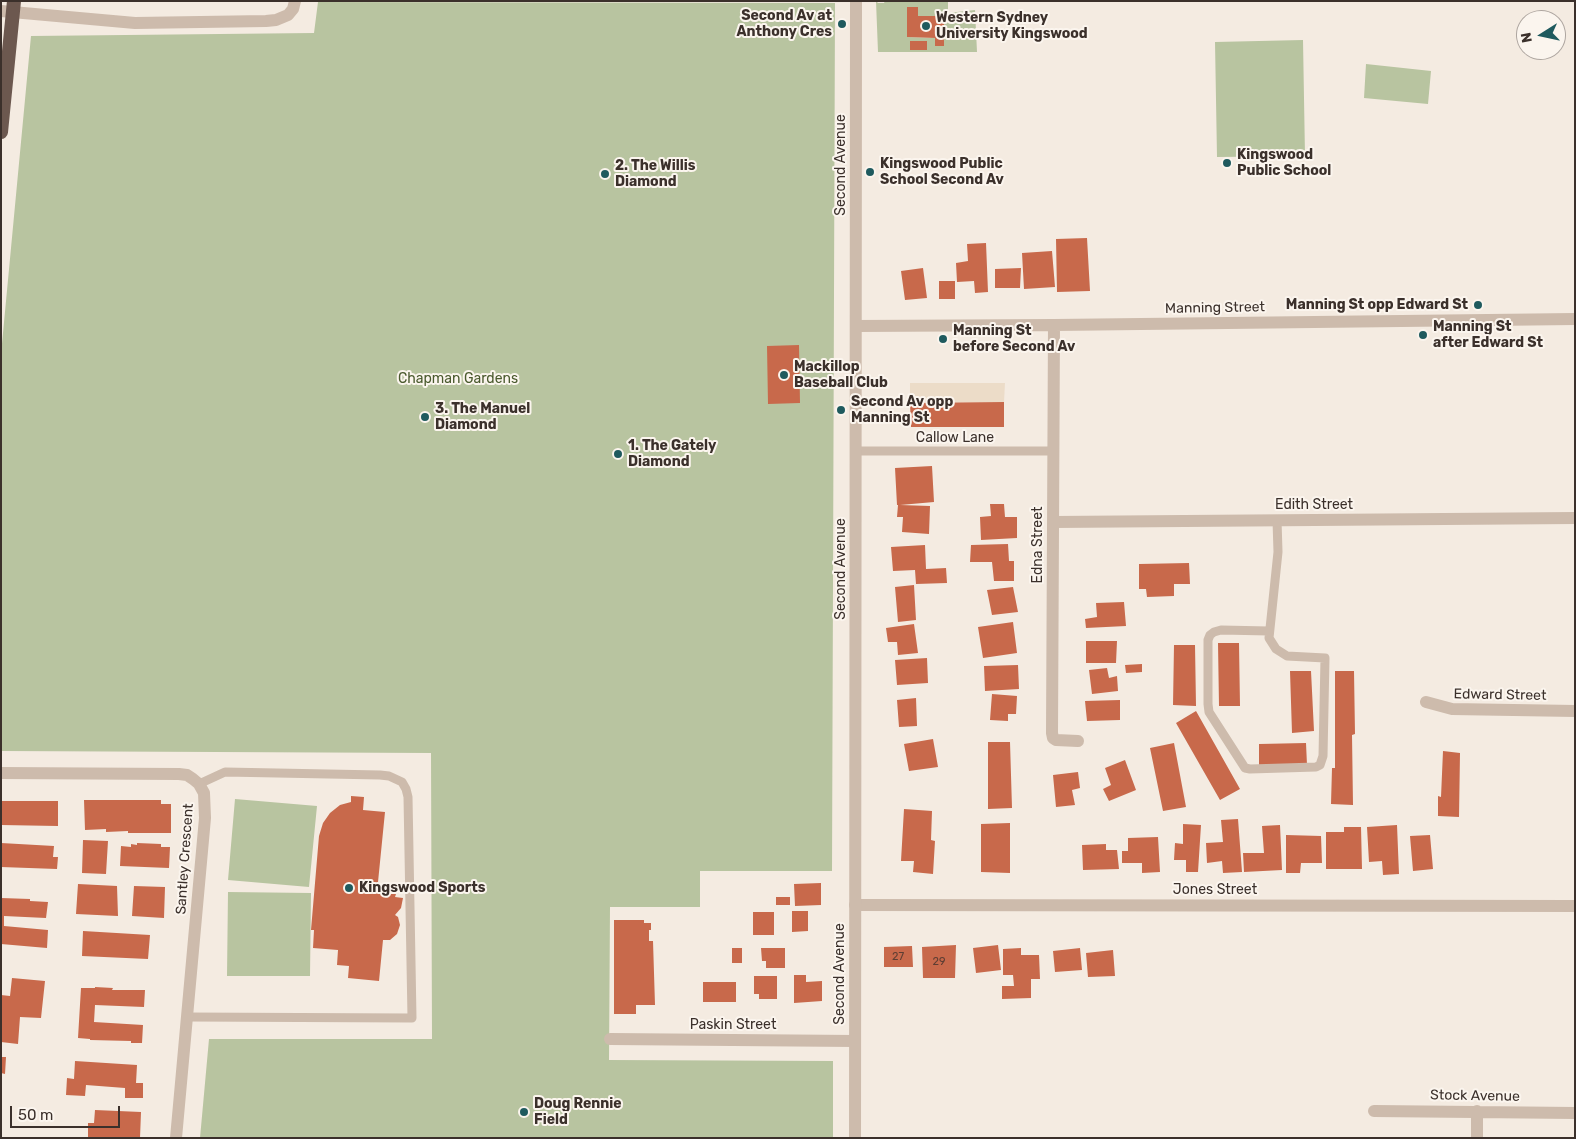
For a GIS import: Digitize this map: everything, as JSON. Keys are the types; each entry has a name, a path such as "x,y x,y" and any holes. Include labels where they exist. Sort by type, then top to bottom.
{"highway":[{"path":"1,132 10,8"}],"street":[{"path":"10,8 128,23 266,21 281,19 288,15 293,9 295,1"},
{"name":"Second Avenue","path":"855,1138 856,1"},
{"name":"Manning Street","path":"856,326 1054,326 1575,319"},
{"name":"Edna Street","path":"1054,326 1052,736 1056,740 1078,741"},
{"name":"Edith Street","path":"1054,522 1575,518"},
{"name":"Edward Street","path":"1426,702 1452,710 1575,711"},
{"name":"Santley Crescent","path":"1,773 180,774 187,775 199,784 204,793 205,818 176,1138"},
{"name":"Jones Street","path":"855,905 1575,906"},
{"name":"Paskin Street","path":"610,1039 855,1041"},
{"name":"Stock Avenue","path":"1374,1111 1575,1112"},
{"path":"1477,1111 1477,1138"}],"lane":[{"name":"Callow Lane","path":"856,451 1054,451"},
{"path":"1269,631 1220,630 1210,635 1208,640 1209,712 1245,768 1316,767 1320,765 1323,756 1325,658 1298,658 1283,655 1276,649 1269,638 1278,552 1277,520"},
{"path":"187,1017 412,1018 408,797 402,782 396,778 380,775 225,772 199,784"}],"green space":[{"name":"Western Sydney University Kingswood","path":"876,1 884,3 885,1 948,1 948,13 975,10 977,52 878,52","holes":["907,7 918,7 918,16 944,16 944,46 935,46 935,38 907,37"]},
{"name":"Chapman Gardens","path":"318,2 835,3 832,871 700,871 700,907 610,907 609,1060 833,1061 833,1138 200,1138 209,1039 432,1039 431,753 1,751 1,354 31,36 314,33"},
{"path":"1303,40 1305,156 1217,157 1215,42"},
{"path":"1366,64 1431,71 1428,104 1364,98"},
{"path":"235,799 317,806 309,887 228,880"},
{"path":"228,892 311,893 310,976 227,976"}],"shaded area":[{"path":"910,383 1005,383 1004,402 910,403"}],"building":[{"path":"907,7 918,7 918,16 944,16 944,46 935,46 935,38 907,37"},
{"path":"910,41 927,41 927,50 910,50"},
{"path":"1087,238 1090,291 1057,292 1056,239"},
{"path":"986,243 988,292 975,293 974,281 957,282 956,263 968,261 967,244"},
{"path":"1052,251 1055,287 1024,289 1022,253"},
{"path":"923,268 927,298 905,300 901,271"},
{"path":"1021,268 1020,288 995,288 995,269"},
{"path":"939,281 955,281 955,299 939,299"},
{"path":"799,345 800,403 768,404 767,346"},
{"path":"1004,402 1004,427 911,427 910,403"},
{"path":"932,466 934,502 900,505 930,506 929,534 902,532 903,517 897,517 895,468"},
{"path":"990,504 1004,504 1005,517 1017,517 1017,538 981,540 980,517 991,516"},
{"path":"1008,544 1009,561 1014,561 1014,581 994,581 992,562 970,562 971,545"},
{"path":"925,545 926,569 946,568 947,583 916,584 915,570 893,571 891,547"},
{"path":"1189,563 1190,584 1174,584 1174,596 1147,597 1146,589 1139,589 1139,564"},
{"path":"914,585 916,620 898,622 895,587"},
{"path":"1013,587 1018,612 992,615 987,590"},
{"path":"1124,602 1126,626 1086,628 1085,619 1097,617 1096,603"},
{"path":"1013,622 1017,653 983,658 978,627"},
{"path":"914,624 918,653 898,655 897,642 888,642 886,628"},
{"path":"1086,641 1117,641 1116,663 1086,663"},
{"path":"1218,643 1239,643 1240,706 1219,706"},
{"path":"1174,645 1195,645 1196,706 1173,705"},
{"path":"927,658 928,683 897,685 895,660"},
{"path":"1142,664 1142,672 1126,673 1125,665"},
{"path":"1018,665 1019,689 985,691 984,666"},
{"path":"1107,668 1109,678 1117,676 1118,691 1092,694 1089,670"},
{"path":"1290,671 1311,671 1314,731 1292,733"},
{"path":"1335,671 1354,671 1355,734 1352,735 1353,805 1331,804 1332,768 1335,768"},
{"path":"992,694 1017,696 1016,714 1008,714 1008,721 990,720"},
{"path":"916,698 917,726 899,727 897,700"},
{"path":"1120,700 1120,720 1087,721 1085,701"},
{"path":"1196,711 1240,789 1220,800 1176,723"},
{"path":"933,739 938,767 909,771 904,744"},
{"path":"988,742 1010,742 1012,808 988,809"},
{"path":"1174,743 1186,807 1163,811 1150,748"},
{"path":"1306,743 1307,765 1259,766 1259,744"},
{"path":"1443,751 1460,753 1459,817 1438,816 1438,796 1441,797"},
{"path":"1125,760 1136,790 1109,801 1103,789 1111,785 1105,768"},
{"path":"1078,772 1080,788 1072,790 1075,805 1056,807 1053,775"},
{"name":"Kingswood Sports","path":"351,796 364,797 363,810 385,812 378,882 387,894 396,894 395,897 403,898 401,908 395,915 398,917 400,925 397,934 390,940 383,940 379,981 348,978 349,966 337,965 338,950 313,948 314,930 311,930 319,836 323,823 330,813 340,805 351,802"},
{"path":"84,800 161,800 161,804 171,804 171,833 106,832 106,829 85,830"},
{"path":"1,801 58,801 58,826 1,825"},
{"path":"904,809 932,811 931,840 935,841 933,874 913,872 914,861 901,861"},
{"path":"1238,819 1242,872 1223,873 1222,861 1207,863 1206,843 1223,842 1221,820"},
{"path":"1010,823 1010,873 981,872 981,824"},
{"path":"1183,824 1201,825 1198,872 1186,872 1186,860 1174,860 1175,843 1183,844"},
{"path":"1280,825 1282,870 1244,872 1243,853 1264,853 1262,826"},
{"path":"1397,825 1399,874 1383,875 1382,861 1369,862 1367,827"},
{"path":"1344,827 1361,827 1362,869 1326,869 1326,832 1344,832"},
{"path":"1286,835 1321,836 1322,863 1301,863 1300,873 1286,873"},
{"path":"1430,835 1433,869 1413,871 1410,836"},
{"path":"1158,837 1160,872 1142,873 1142,863 1122,863 1122,851 1128,851 1128,838"},
{"path":"83,840 108,841 106,874 82,873"},
{"path":"1,843 54,846 53,857 58,857 57,869 1,867"},
{"path":"137,843 161,844 161,847 170,847 169,868 120,866 121,846 131,847 131,844 137,845"},
{"path":"1106,844 1106,850 1117,850 1119,869 1083,870 1082,845"},
{"path":"821,883 821,905 795,906 794,884"},
{"path":"78,884 117,886 118,916 76,914"},
{"path":"134,886 165,887 164,918 132,916"},
{"path":"776,897 790,897 790,905 776,905"},
{"path":"1,898 48,902 46,918 4,916 4,926 48,930 47,948 1,944"},
{"path":"792,911 808,911 808,931 792,932"},
{"path":"753,912 774,912 774,935 753,935"},
{"path":"614,920 644,920 644,923 651,923 649,941 653,941 655,1005 636,1005 636,1014 614,1014"},
{"path":"83,931 150,935 148,959 82,956"},
{"path":"956,945 955,978 923,978 922,947"},
{"path":"998,945 1001,970 976,973 973,948"},
{"path":"912,946 913,967 884,967 884,947"},
{"path":"732,948 742,948 742,963 732,963"},
{"path":"761,948 785,948 785,968 766,968 766,961 762,961"},
{"path":"1021,948 1021,955 1039,955 1040,979 1031,979 1031,998 1002,999 1002,986 1014,986 1013,975 1003,975 1003,949"},
{"path":"1080,948 1082,970 1055,972 1053,951"},
{"path":"1113,950 1115,976 1088,977 1086,953"},
{"path":"794,975 806,975 806,982 822,981 822,1001 794,1003"},
{"path":"754,976 777,976 777,999 759,999 759,994 754,994"},
{"path":"12,978 45,981 41,1018 20,1017 18,1044 1,1042 1,995 10,996"},
{"path":"703,982 736,982 736,1002 703,1002"},
{"path":"81,988 113,988 112,990 145,990 144,1007 95,1005 94,1022 143,1025 142,1043 78,1038"},
{"path":"1,1057 6,1057 5,1074 1,1073"},
{"path":"75,1061 137,1065 136,1083 143,1083 143,1098 125,1098 125,1088 86,1085 85,1096 66,1095 67,1078 74,1079"},
{"path":"95,1110 141,1112 140,1138 88,1138 88,1123 94,1123"}],"place":[{"name":"Second Av at Anthony Cres","path":"842,24"},
{"name":"Western Sydney University Kingswood","path":"926,26"},
{"name":"Kingswood Public School","path":"1227,163"},
{"name":"Kingswood Public School Second Av","path":"870,172"},
{"name":"2. The Willis Diamond","path":"605,174"},
{"name":"Manning St opp Edward St","path":"1478,305"},
{"name":"Manning St after Edward St","path":"1423,335"},
{"name":"Manning St before Second Av","path":"943,339"},
{"name":"Mackillop Baseball Club","path":"784,375"},
{"name":"Second Av opp Manning St","path":"841,410"},
{"name":"3. The Manuel Diamond","path":"425,417"},
{"name":"1. The Gately Diamond","path":"618,454"},
{"name":"Kingswood Sports","path":"349,888"},
{"name":"Doug Rennie Field","path":"524,1112"}]}
